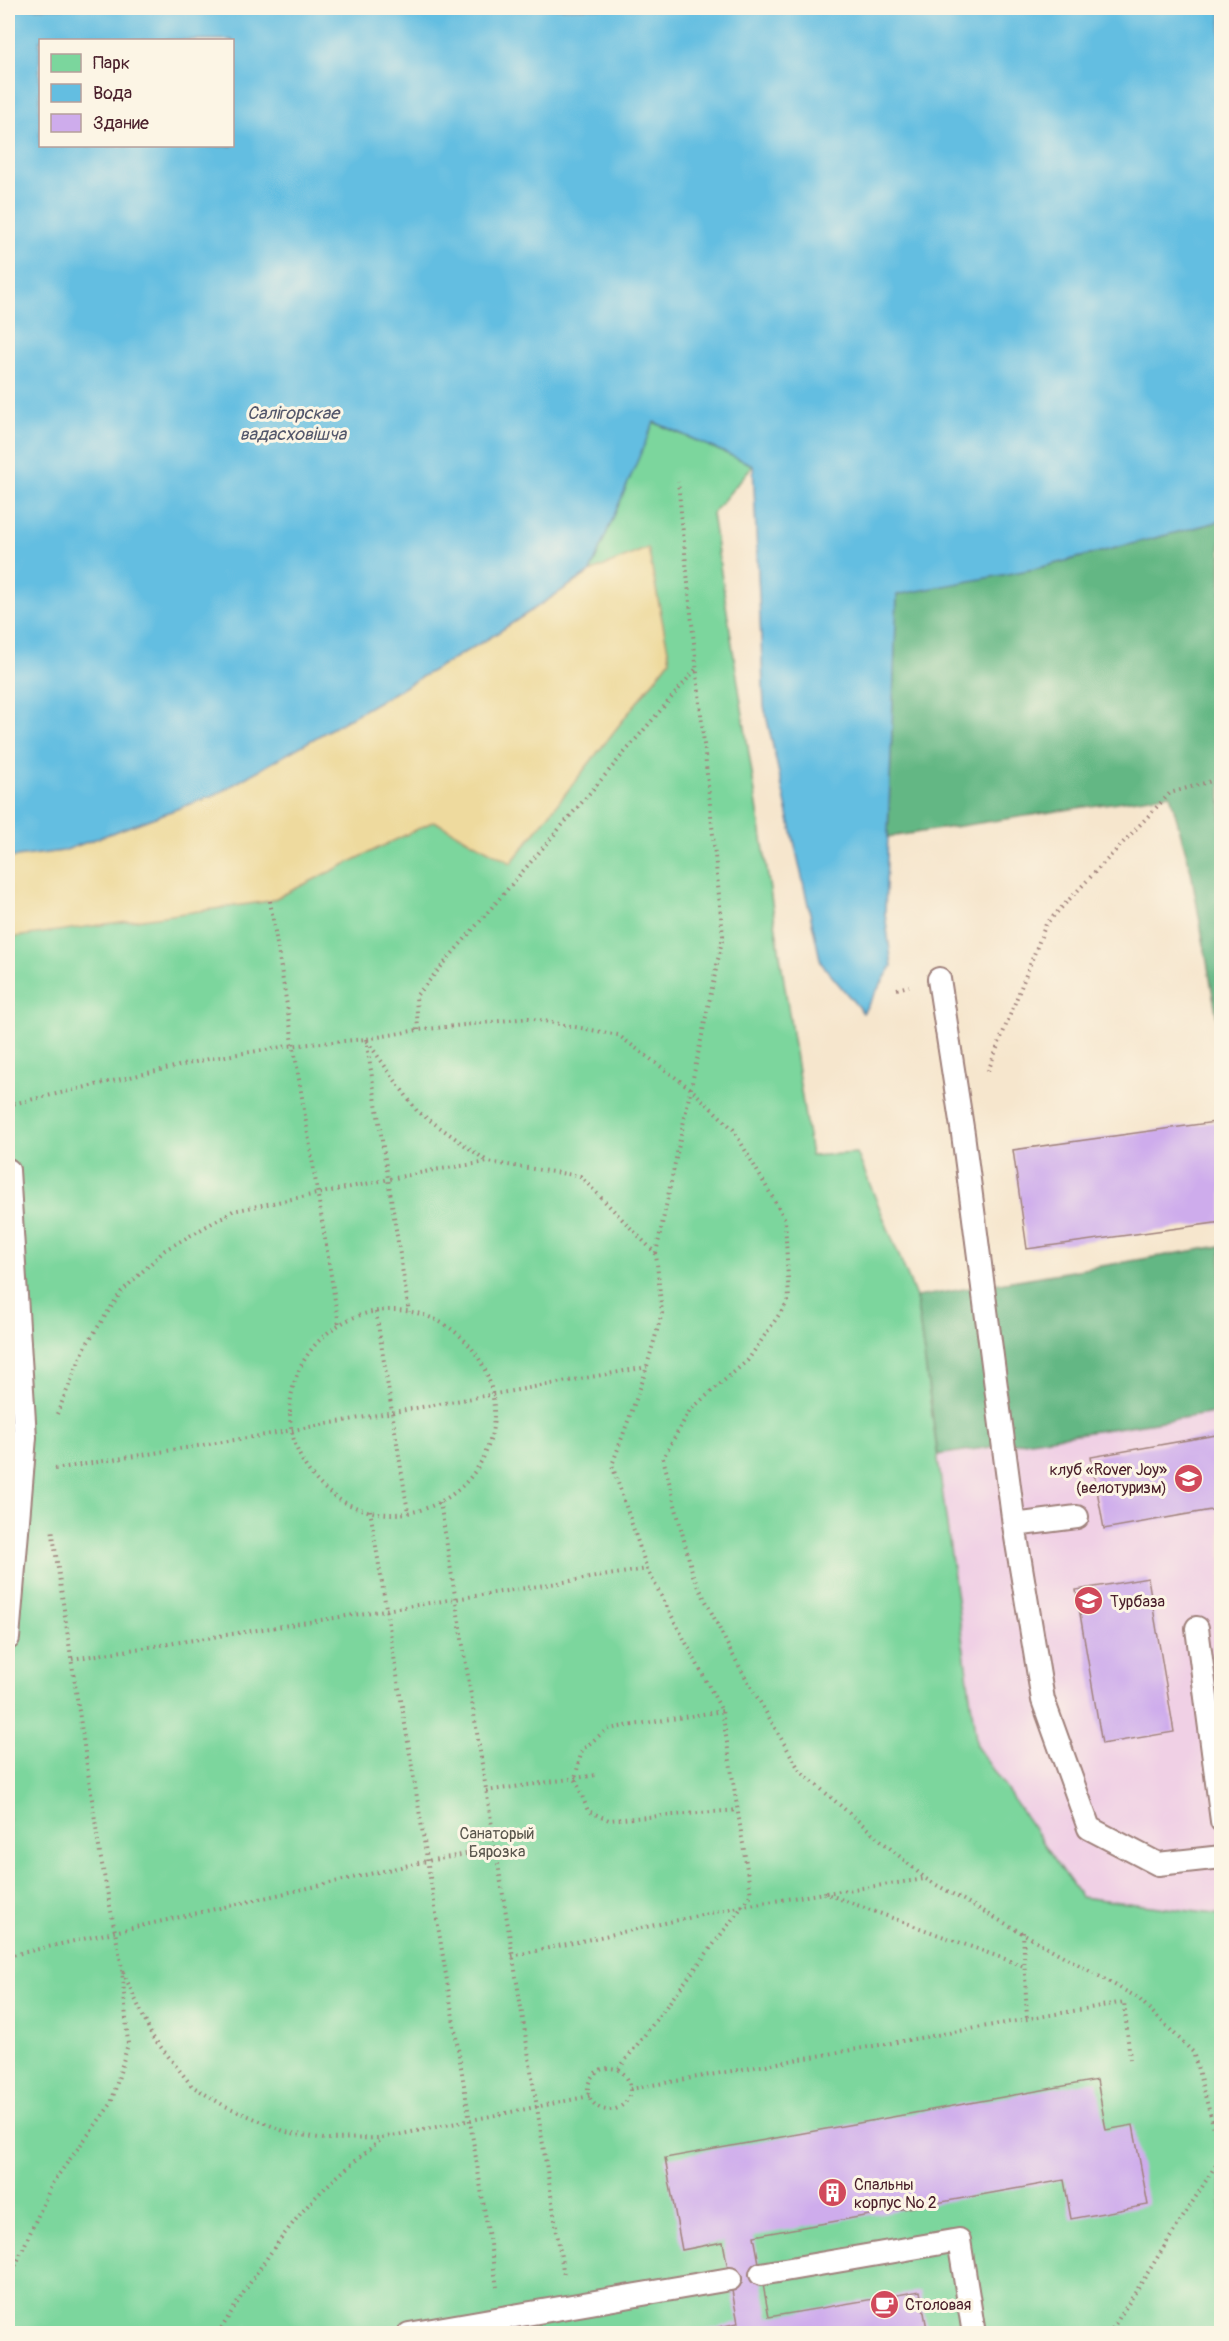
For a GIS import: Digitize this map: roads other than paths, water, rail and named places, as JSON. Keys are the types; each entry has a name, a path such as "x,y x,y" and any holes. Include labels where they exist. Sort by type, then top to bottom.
{"lane":[{"path":"939,979 963,1134 1014,1525 1043,1700 1089,1828 1158,1864 1221,1857"},
{"path":"8,1170 25,1437 8,1638"},
{"path":"1014,1525 1077,1517"},
{"path":"1197,1628 1221,1821"},
{"path":"761,2274 959,2240 974,2334"},
{"path":"409,2334 730,2279"}],"water":[{"name":"Салігорскае вадасховішча","path":"8,8 1221,8 1221,521 1034,569 897,595 885,913 892,966 863,1013 821,963 764,706 753,465 654,422 590,572 491,637 217,794 63,851 8,858"}],"place":[{"name":"клуб «Rover Joy» (велотуризм)","path":"1188,1478"},
{"name":"Турбаза","path":"1089,1601"},
{"name":"Спальны корпус № 2","path":"833,2193"},
{"name":"Столовая","path":"884,2304"}],"park label":[{"name":"Санаторый Бярозка","path":"497,1842"}]}
